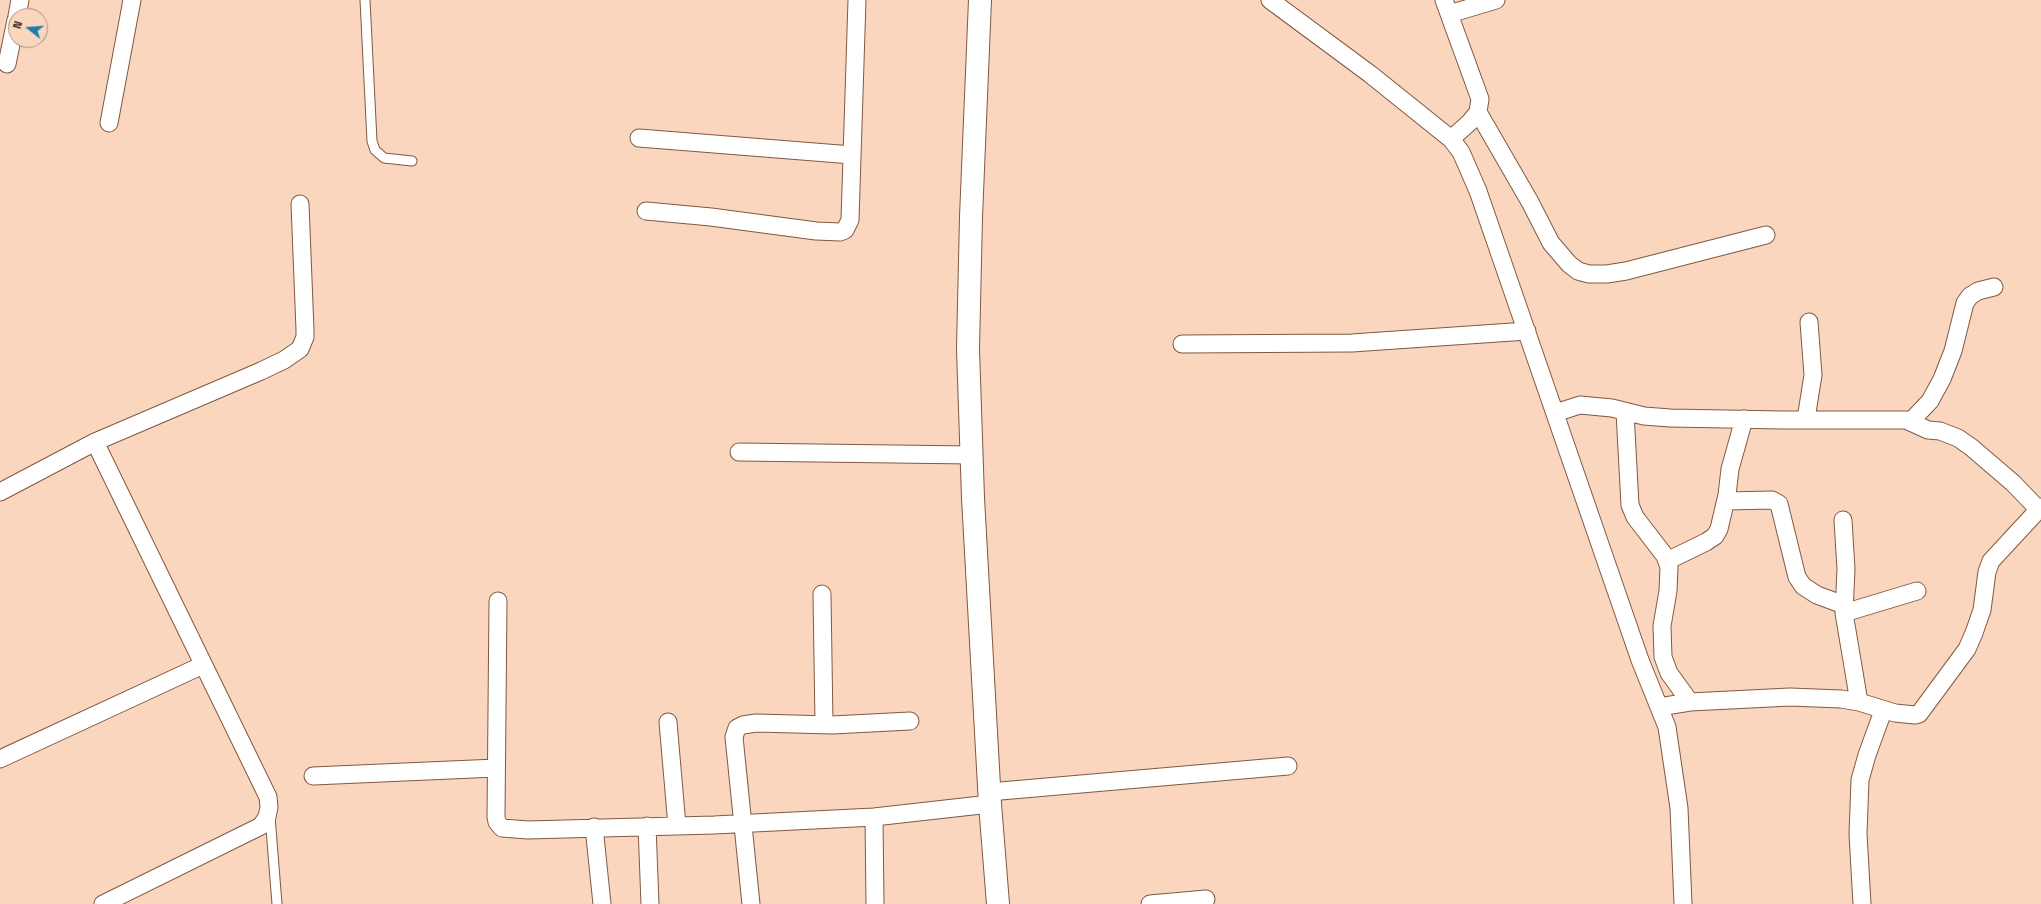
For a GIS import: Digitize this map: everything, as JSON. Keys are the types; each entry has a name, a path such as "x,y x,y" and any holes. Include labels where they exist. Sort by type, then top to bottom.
{"main road":[{"path":"980,0 968,349 990,798 998,904"}],"street":[{"path":"109,123 132,0"},
{"path":"646,211 840,232 845,230 850,220 857,0"},
{"path":"1270,0 1370,74 1451,139 1461,152 1478,191 1527,331 1563,410 1640,660 1664,706 1679,808 1683,904"},
{"path":"1451,139 1470,122 1478,112 1480,99 1446,7 1496,0"},
{"path":"6,64 10,48"},
{"path":"1478,112 1530,202 1551,243 1569,264 1578,271 1589,274 1626,272 1766,235"},
{"path":"639,138 852,155"},
{"path":"0,492 95,442 261,371 284,360 300,349 306,330 300,204"},
{"path":"1911,421 1930,401 1942,379 1953,351 1965,303 1970,296 1978,291 1994,287"},
{"path":"1806,419 1813,375 1809,322"},
{"path":"1182,344 1352,343 1527,331"},
{"path":"1563,410 1612,408 1625,412 1670,418 1900,419 1911,421 1928,430 1958,438 1971,447 2013,483 2040,509 1991,562 1987,572 1982,610 1967,649 1924,709 1915,716 1883,711 1859,702 1841,699 1790,697 1690,702 1664,706"},
{"path":"1625,412 1630,505 1635,517 1648,531 1667,561 1670,574 1662,626 1663,657 1669,673 1690,702"},
{"path":"1667,561 1715,536 1721,522 1726,501 1730,469 1744,419"},
{"path":"95,442 268,797 269,807 267,817 261,826 103,904"},
{"path":"739,452 972,455"},
{"path":"1726,501 1748,502 1772,500 1779,504 1797,577 1803,586 1818,596 1844,609 1917,591"},
{"path":"1843,520 1846,569 1844,609 1859,702"},
{"path":"822,594 824,724"},
{"path":"498,601 496,817 497,822 502,828 528,830 594,827 677,826 874,817 990,798 1288,766"},
{"path":"0,759 203,665"},
{"path":"1862,904 1858,834 1859,786 1867,755 1883,711"},
{"path":"751,904 734,737 737,728 743,725 756,723 824,724 910,721"},
{"path":"668,722 677,826"},
{"path":"313,776 496,768"},
{"path":"874,817 876,904"},
{"path":"647,826 650,904"},
{"path":"594,827 602,904"},
{"path":"1150,904 1206,900"}],"lane":[{"path":"365,0 372,141 375,150 384,158 412,161"},
{"path":"269,807 277,904"}]}
